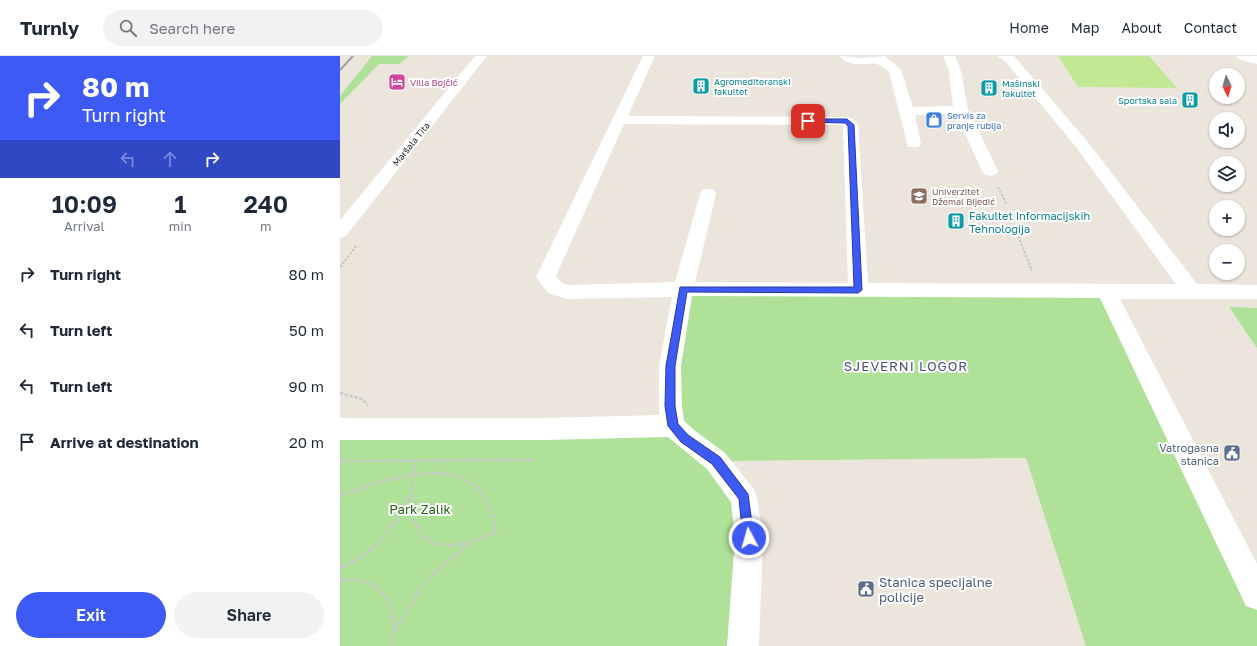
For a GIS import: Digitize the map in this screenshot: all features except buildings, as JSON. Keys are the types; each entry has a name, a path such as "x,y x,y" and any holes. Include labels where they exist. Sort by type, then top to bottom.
{"street":[{"name":"Maršala Tita","path":"340,232 481,56"},
{"path":"648,56 620,120 546,277 555,288 567,292 683,289 1257,292"},
{"path":"846,56 855,61 869,62 879,58 895,70 907,111 913,144"},
{"path":"950,56 955,71 961,110 990,171"},
{"path":"1004,56 1010,59 1046,100 1095,160 1192,292"},
{"path":"1242,56 1257,60"},
{"path":"907,111 961,110"},
{"path":"620,120 847,121 851,125 858,290"},
{"path":"708,194 683,289 670,366 670,406 673,426 685,438 716,461 744,498 749,538 743,646"},
{"path":"1107,292 1257,596"},
{"path":"342,428 538,429 673,426"}],"path":[{"path":"1026,216 1039,214"},
{"path":"983,218 995,217"},
{"path":"1014,225 1040,292"},
{"path":"340,496 364,486 412,476 449,474 459,476 475,486 485,497 492,510 496,533 453,545 437,543 423,535 416,525 410,511 409,497 412,476 416,459"},
{"path":"340,461 416,459 534,460"},
{"path":"340,568 373,550 383,540 398,521 409,497"},
{"path":"392,646 396,630 421,587 433,574 471,541"},
{"path":"340,580 365,581 382,590 393,607 396,630"}],"green space":[{"path":"372,56 409,56 399,64 379,64 340,104 340,96"},
{"path":"1058,56 1149,56 1177,88 1078,87"},
{"name":"Park Zalik","path":"682,292 1109,296 1257,595 1257,646 1086,646 1026,458 717,461 744,497 743,646 340,646 340,432 673,426"},
{"path":"1229,307 1257,308 1257,348"}],"railway":[{"path":"340,70 353,56"}],"place":[{"name":"Villa Bojčić","path":"397,82"},
{"name":"Agromediteranski fakultet","path":"701,86"},
{"name":"Mašinski fakultet","path":"989,88"},
{"name":"Sportska sala","path":"1190,100"},
{"name":"Servis za pranje rublja","path":"934,120"},
{"name":"Univerzitet Džemal Bijedić","path":"919,196"},
{"name":"Fakultet Informacijskih Tehnologija","path":"956,221"},
{"name":"Vatrogasna stanica","path":"1232,453"},
{"name":"Stanica specijalne policije","path":"866,589"}],"district":[{"name":"SJEVERNI LOGOR","path":"906,366"}],"route":[{"path":"749,538 744,498 716,461 685,438 673,426 670,406 670,366 683,289 858,290 851,125 847,121 808,121"}]}
